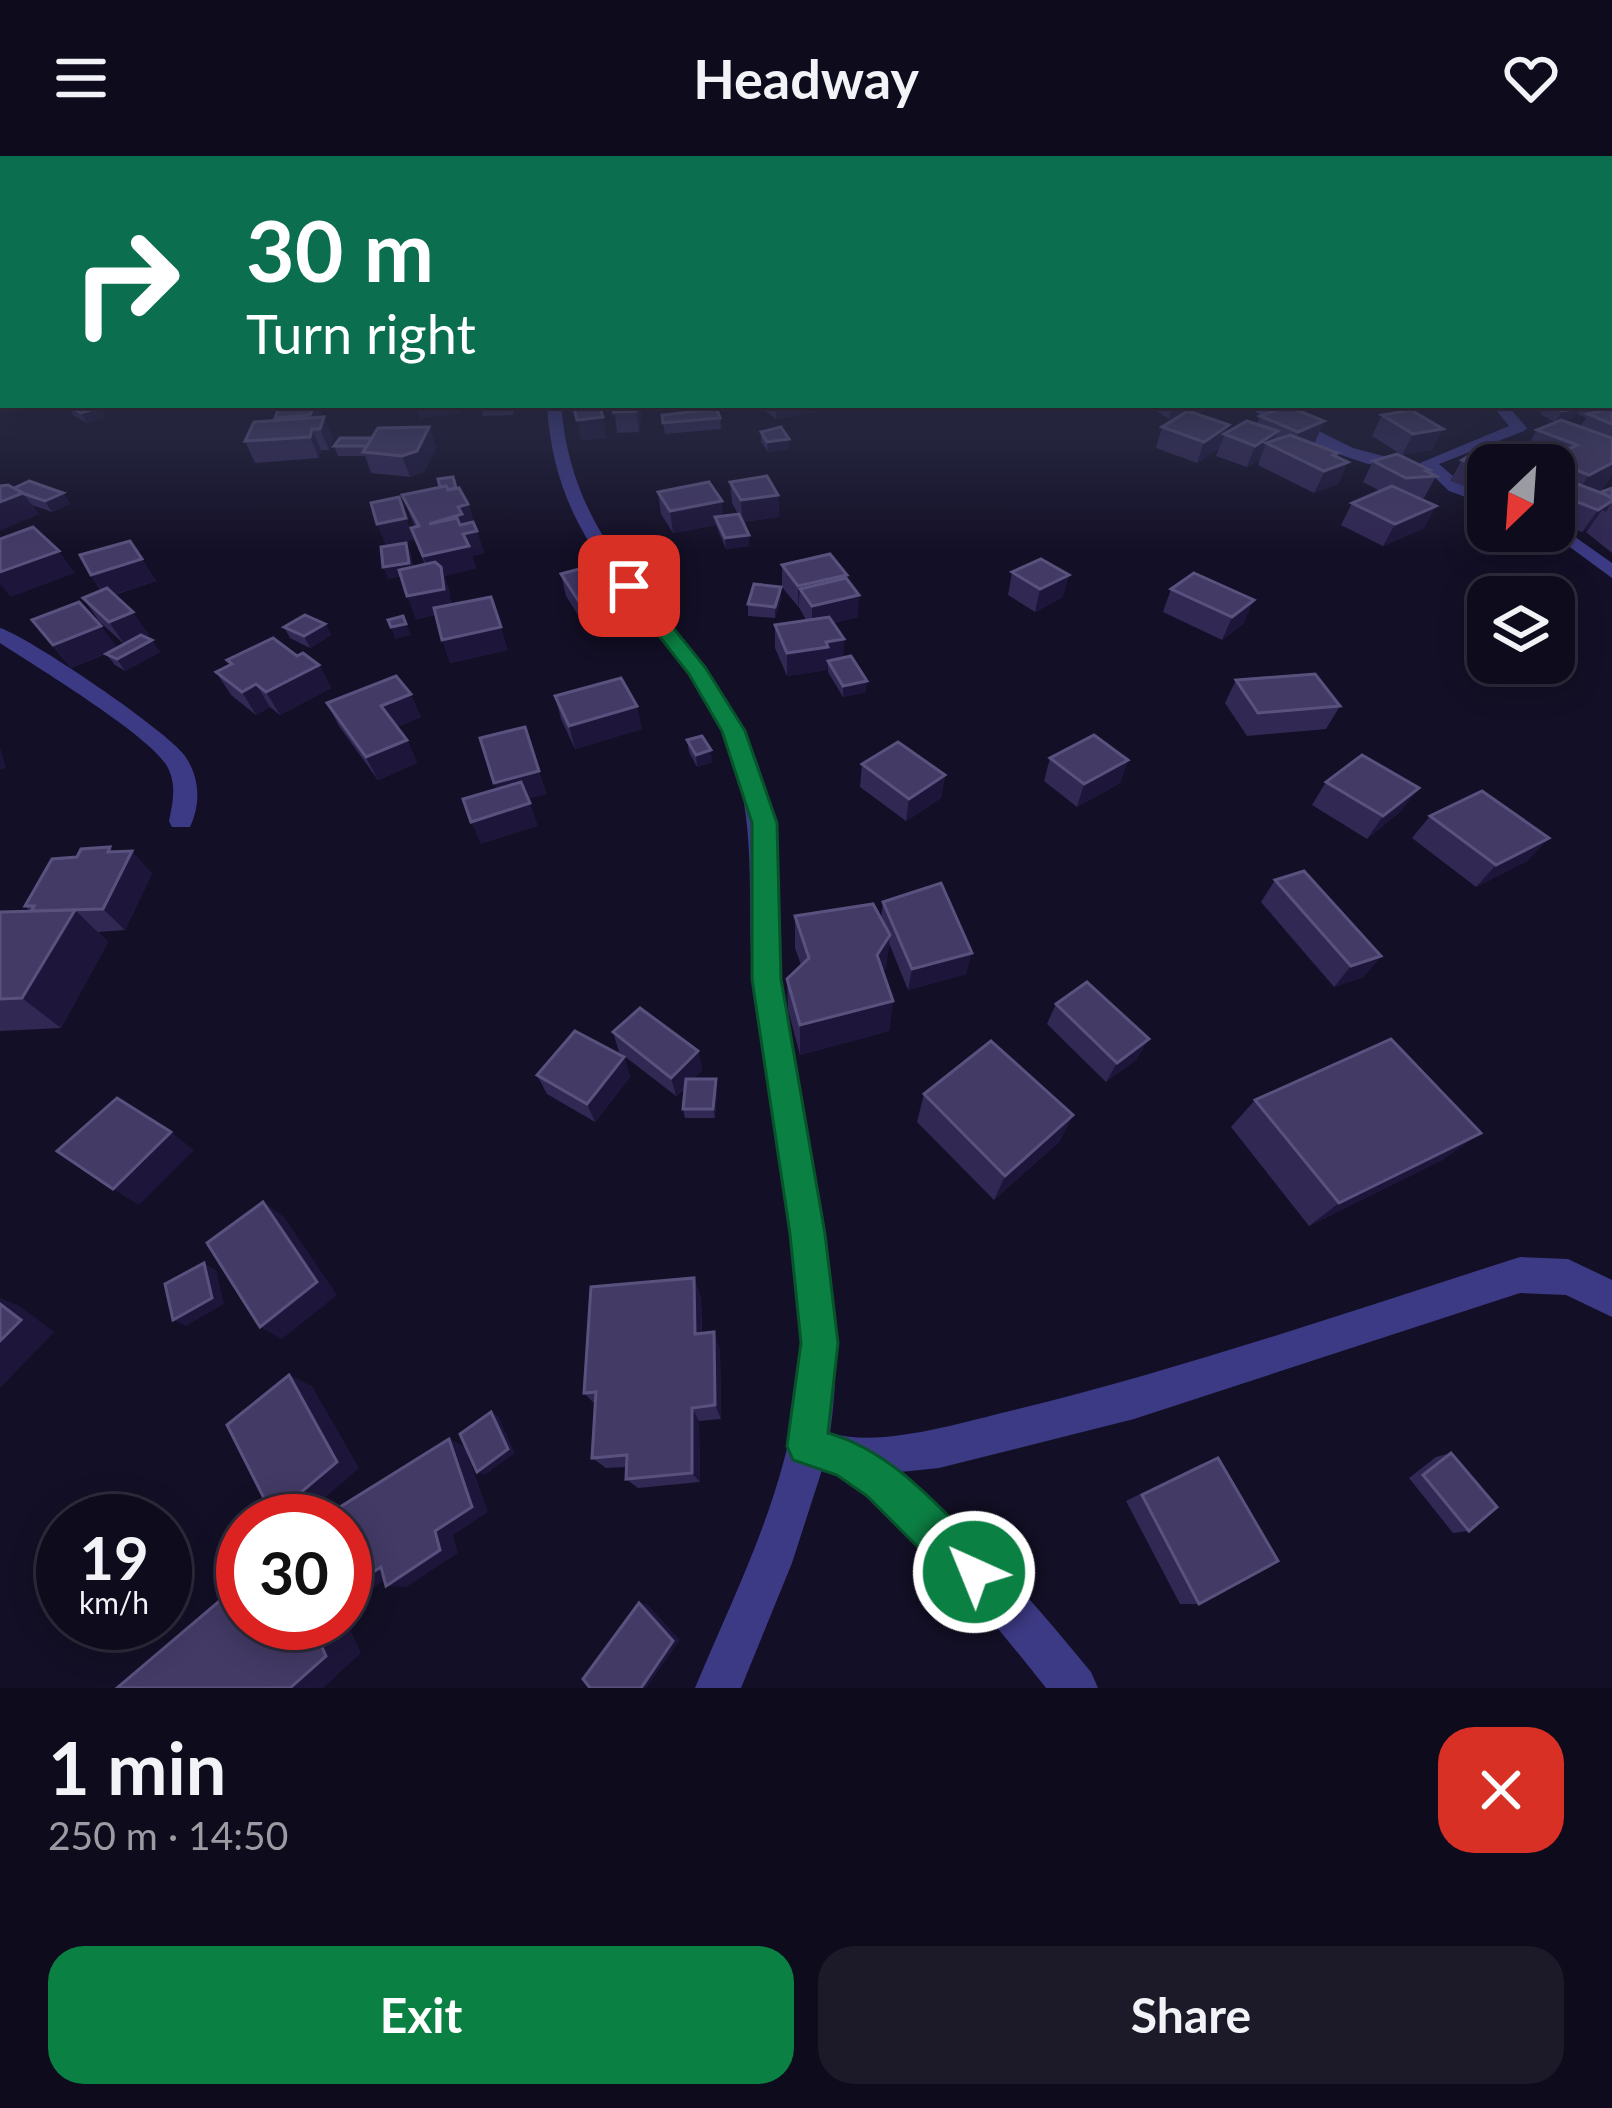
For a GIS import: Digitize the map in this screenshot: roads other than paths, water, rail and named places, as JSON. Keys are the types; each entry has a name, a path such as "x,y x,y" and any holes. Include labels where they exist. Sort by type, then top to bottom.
{"street":[{"path":"554,409 555,460 563,486 606,557 698,672 733,731 765,823 767,979 808,1234 827,1452 718,1688"},
{"path":"1265,409 1362,458 1391,465 1428,463 1520,428 1503,409"},
{"path":"1428,463 1467,492"},
{"path":"1575,540 1612,572"},
{"path":"0,634 106,703 175,758 188,788 181,821"},
{"path":"827,1452 939,1448 1134,1400 1520,1275 1568,1277 1612,1299"},
{"path":"827,1452 881,1481 1033,1635 1075,1688"}]}
